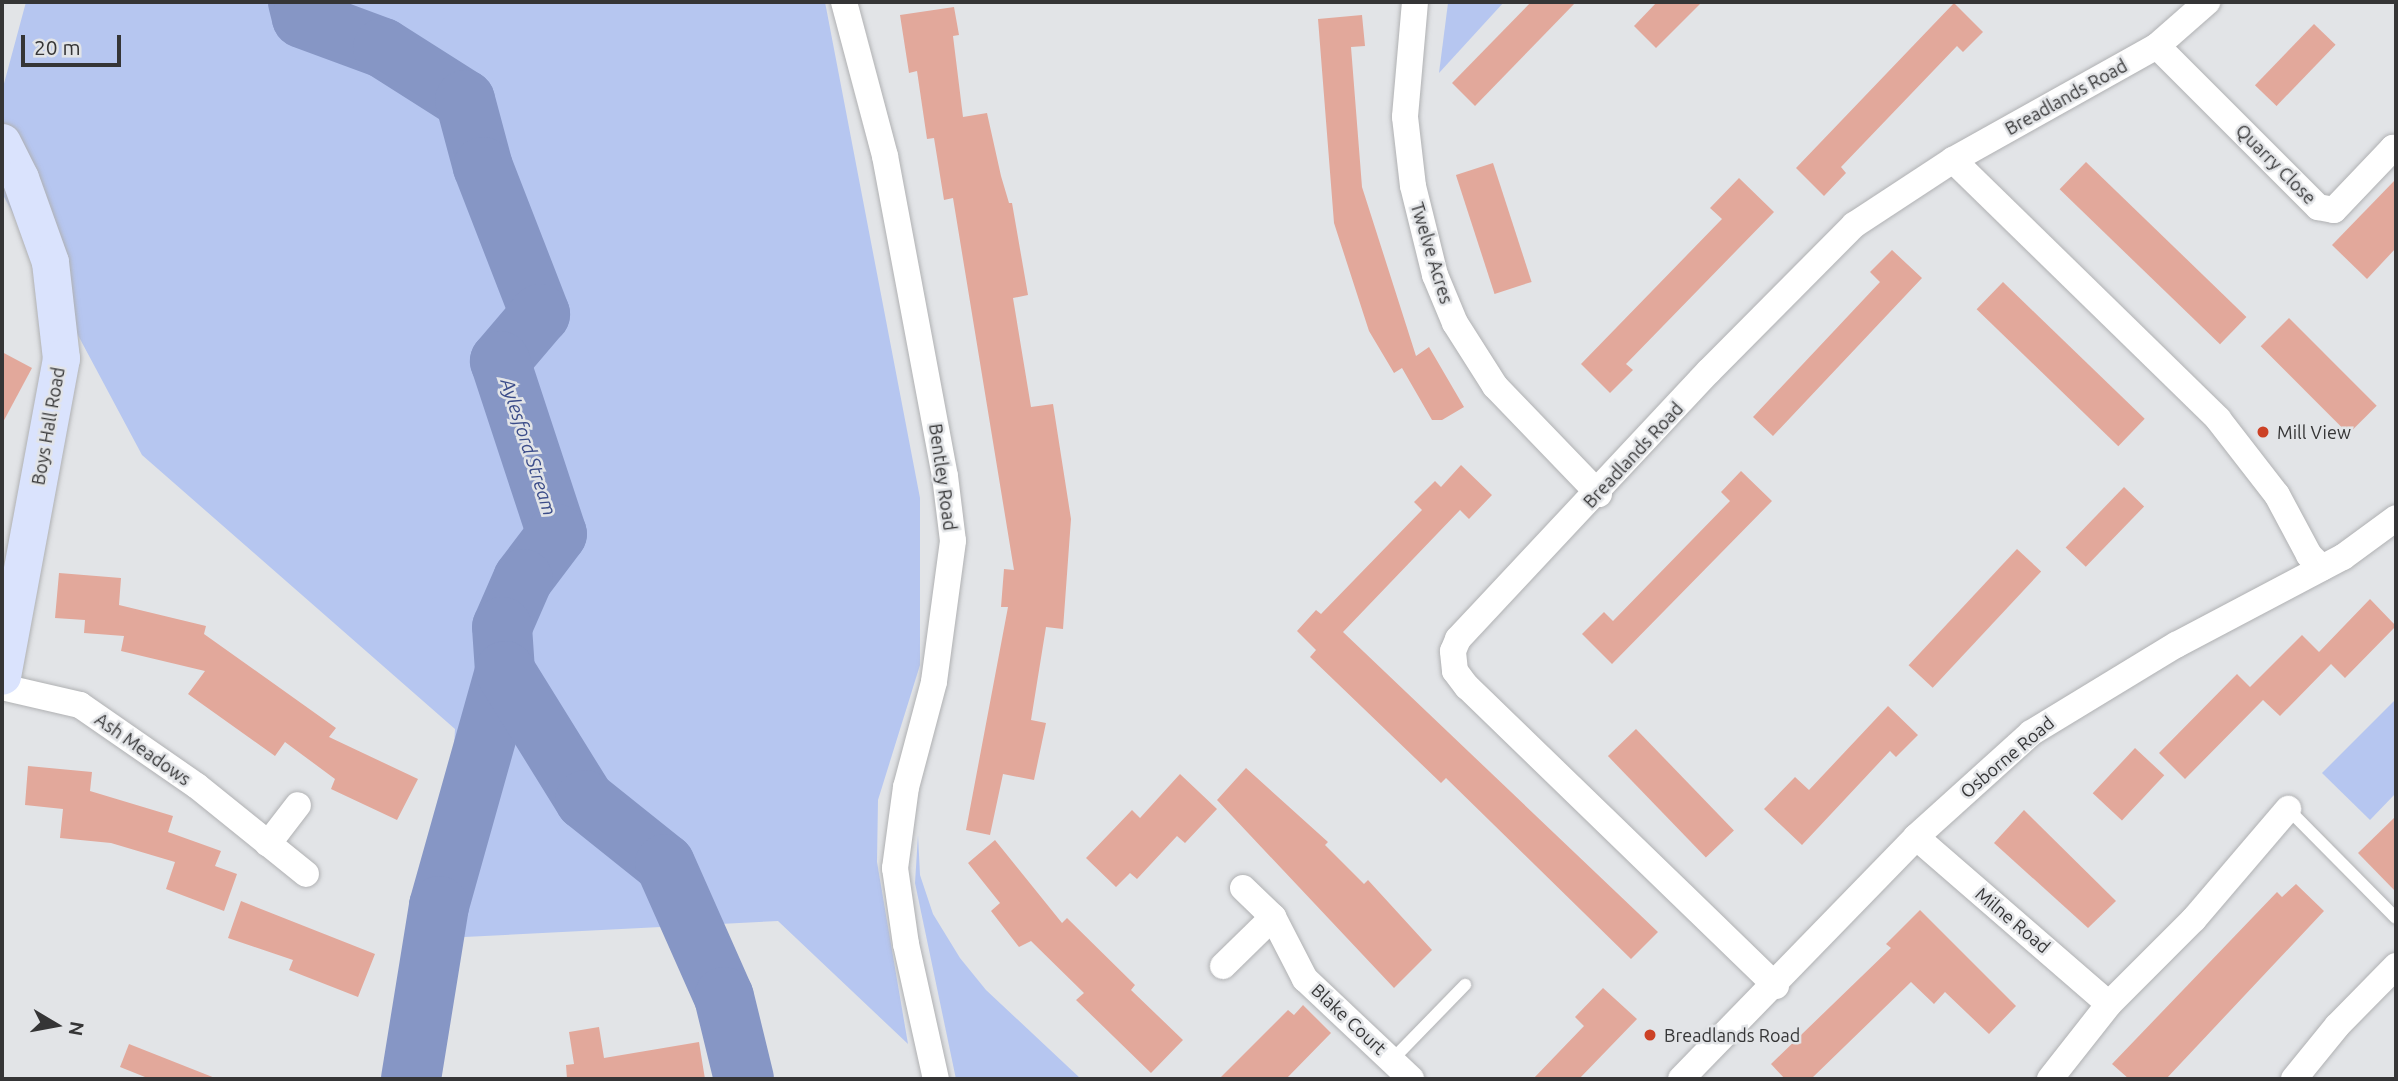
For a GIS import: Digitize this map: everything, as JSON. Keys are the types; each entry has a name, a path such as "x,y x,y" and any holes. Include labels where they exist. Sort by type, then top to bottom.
{"street":[{"name":"Bentley Road","path":"845,2 885,156 933,407 953,541 934,682 906,787 895,868 906,944 936,1079"},
{"name":"Twelve Acres","path":"1415,2 1405,117 1413,186 1435,275 1454,323 1495,387 1599,494"},
{"name":"Breadlands Road","path":"1776,986 1466,687 1455,671 1453,651 1466,626 1599,494 1709,371 1854,225 1953,160 2157,46 2207,2"},
{"name":"Quarry Close","path":"2157,46 2318,207 2334,210 2395,148"},
{"name":"Boys Hall Road","path":"2,142 20,178 50,262 61,358 2,676"},
{"path":"1953,160 2218,419 2269,484 2309,555 2322,568"},
{"name":"Osborne Road","path":"1681,1079 1776,986 1916,837 2053,718 2176,645 2322,568 2396,518"},
{"name":"Ash Meadows","path":"2,687 80,705 197,786 306,874"},
{"path":"268,844 298,804"},
{"path":"2050,1079 2109,1004 2167,942 2194,919 2288,809"},
{"name":"Milne Road","path":"1916,837 2109,1004"},
{"name":"Blake Court","path":"1243,888 1273,917 1305,979 1411,1079"},
{"path":"1223,966 1273,917"},
{"path":"2306,1075 2396,966"}],"lane":[{"path":"2288,809 2396,918"},
{"path":"1392,1060 1465,985"}],"shaded area":[{"path":"26,2 825,2 920,498 920,665 878,800 877,862 908,1044 778,921 444,938 455,729 142,455 2,193 2,91"},
{"path":"1504,2 1439,73 1448,3"},
{"path":"2396,699 2396,793 2370,820 2322,773"},
{"path":"918,835 920,875 933,914 960,958 986,990 1081,1079 956,1079 915,883"}],"building":[{"path":"1531,2 1576,2 1475,106 1452,83"},
{"path":"1657,2 1702,2 1656,48 1634,26"},
{"path":"1954,3 1983,32 1963,52 1957,46 1841,167 1846,173 1824,196 1796,168"},
{"path":"954,7 959,35 953,36 963,117 987,113 1001,176 1009,203 1012,203 1028,295 1013,298 1031,407 1053,404 1071,519 1063,629 1046,627 1031,720 1046,723 1034,780 1003,774 990,835 966,830 1008,607 1001,607 1004,569 1014,570 953,198 944,200 934,138 927,139 917,71 909,73 900,15"},
{"path":"1362,15 1365,46 1351,47 1362,187 1416,356 1429,347 1464,407 1442,420 1432,420 1402,368 1394,373 1369,331 1334,223 1318,19"},
{"path":"2314,24 2336,45 2277,106 2255,85"},
{"path":"2086,162 2246,317 2220,344 2060,189"},
{"path":"1493,163 1532,282 1495,294 1456,175"},
{"path":"1739,178 1774,212 1626,364 1633,370 1610,393 1581,364 1722,219 1710,208"},
{"path":"2396,179 2396,248 2367,279 2332,245"},
{"path":"1892,250 1922,278 1773,436 1753,417 1880,282 1870,272"},
{"path":"2003,282 2145,419 2118,446 1977,309"},
{"path":"2289,318 2377,406 2348,434 2261,346"},
{"path":"2,352 32,368 2,424"},
{"path":"1461,465 1492,495 1469,519 1460,510 1343,632 1658,932 1631,959 1446,778 1441,783 1310,657 1316,650 1297,631 1316,610 1321,614 1422,510 1414,502 1435,481 1441,487"},
{"path":"1741,471 1772,501 1612,664 1582,634 1604,612 1613,621 1730,501 1721,492"},
{"path":"2124,487 2144,506 2086,567 2066,547"},
{"path":"2017,549 2041,572 1933,688 1909,665"},
{"path":"59,573 121,578 119,605 206,626 204,634 336,728 329,737 418,779 397,820 331,789 335,779 285,742 275,756 188,694 205,671 121,651 124,636 84,633 85,620 55,618"},
{"path":"2370,599 2396,626 2345,678 2331,664 2280,716 2263,700 2185,779 2159,753 2237,674 2250,687 2302,635 2319,652"},
{"path":"1888,706 1918,735 1896,757 1890,751 1802,845 1764,809 1795,777 1809,790"},
{"path":"1636,729 1734,830 1706,858 1608,756"},
{"path":"2135,748 2164,775 2122,821 2093,793"},
{"path":"28,766 92,772 90,791 173,816 168,832 221,851 215,866 237,874 224,911 166,889 175,862 111,843 60,838 63,809 25,805"},
{"path":"1246,768 1328,842 1325,845 1364,884 1368,880 1432,950 1394,988 1217,800"},
{"path":"1180,774 1217,809 1185,843 1177,836 1137,879 1130,873 1116,887 1086,858 1132,810 1140,818"},
{"path":"2024,810 2116,901 2088,928 1994,843"},
{"path":"2396,816 2396,892 2358,853"},
{"path":"995,840 1062,923 1067,918 1135,985 1131,990 1183,1040 1151,1073 1076,1000 1084,993 1031,941 1019,947 991,911 1000,903 968,863"},
{"path":"2296,884 2324,911 2166,1079 2129,1079 2112,1064 2277,892 2282,897"},
{"path":"241,901 375,954 358,997 289,970 293,960 228,938"},
{"path":"1920,910 2016,1006 1989,1034 1945,992 1934,1004 1911,982 1811,1079 1785,1079 1771,1064 1891,948 1886,944"},
{"path":"1603,988 1637,1019 1579,1079 1533,1079 1584,1026 1575,1017"},
{"path":"1303,1005 1331,1033 1286,1079 1219,1079 1288,1010 1294,1015"},
{"path":"599,1027 604,1058 699,1042 705,1079 567,1079 566,1065 574,1064 569,1032"},
{"path":"129,1044 215,1078 150,1079 120,1067"}],"waterway":[{"name":"Aylesford Stream","path":"298,2 302,18 383,48 465,100 483,167 540,314 500,361 557,534 523,579 502,627 505,671 439,906 411,1079"},
{"path":"505,671 585,800 665,864 724,997 744,1079"}],"place":[{"name":"Mill View","path":"2263,432"},
{"name":"Breadlands Road","path":"1650,1035"}]}
